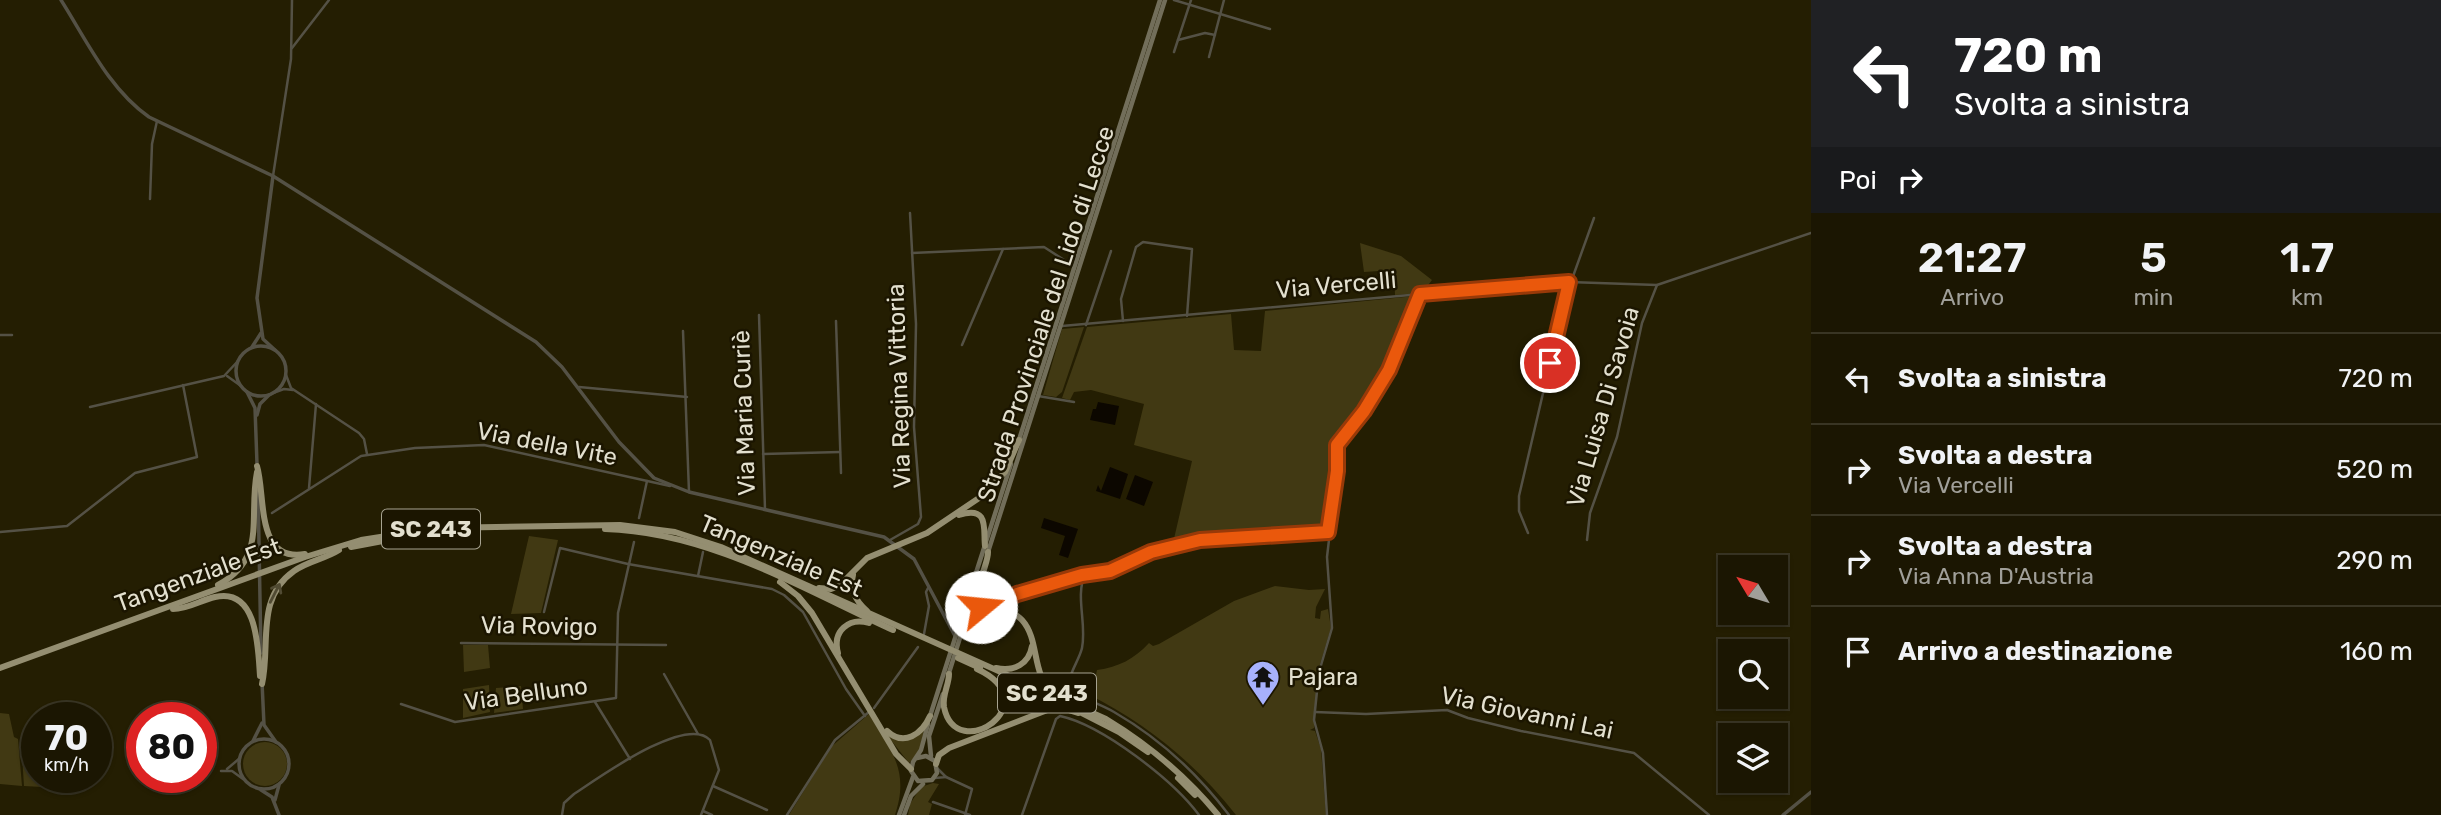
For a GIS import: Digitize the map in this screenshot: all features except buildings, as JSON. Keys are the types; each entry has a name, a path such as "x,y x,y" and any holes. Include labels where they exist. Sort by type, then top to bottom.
{"highway":[{"path":"951,519 997,483 1019,440"},
{"path":"257,469 265,524 275,545 284,551 300,555 342,547"},
{"path":"179,603 221,584 243,565 252,544 257,469"},
{"path":"792,579 831,589 843,583 859,564 895,544 966,513 982,519 986,526 982,586 986,595 1019,617 1030,631 1046,687 1085,710"},
{"name":"Tangenziale Est","path":"0,670 179,603 342,547 402,532 438,528 620,525 650,528 698,539 792,579 896,629"},
{"name":"Tangenziale Est","path":"0,670 342,547 430,533 622,529 651,532 698,543 1085,710 1138,742 1189,782 1218,815"},
{"path":"262,686 268,612 275,590 298,568 342,547"},
{"path":"859,564 852,580 855,597 865,609 896,629"},
{"path":"754,567 786,586 805,604 844,664 896,754 912,773"},
{"path":"173,609 222,596 235,599 244,605 253,620 262,686"},
{"path":"964,628 974,611 981,607 1003,606"},
{"path":"844,664 836,642 838,634 848,623 864,621 896,629"},
{"path":"970,661 1000,669 1016,667 1031,654 1030,631"},
{"path":"949,674 944,701 947,715 955,724 966,730 985,730 996,722 1003,710 1003,693 993,678 970,661"},
{"name":"Tangenziale Est","path":"970,661 1120,730"},
{"path":"936,764 937,758 945,750 1051,709 1066,709 1102,723"},
{"path":"873,712 888,733 901,739 917,734 930,716"},
{"name":"Tangenziale Est","path":"1138,742 1185,785 1212,815"}],"main road":[{"name":"Strada Provinciale del Lido di Lecce","path":"958,637 964,628 1019,440 1162,0"},
{"name":"Strada Provinciale del Lido di Lecce","path":"958,637 963,615 1038,396 1162,0"},
{"path":"903,814 913,793 932,780 936,764 928,750 929,736 958,637"},
{"path":"903,814 912,773 958,637"},
{"path":"917,758 926,756 936,764"},
{"path":"912,773 925,783"}],"street":[{"path":"61,0 118,91 130,104 157,121 273,176 537,342 639,465 654,478 689,492 878,534 914,559 958,637"},
{"path":"292,0 291,51 257,298 261,331 264,341 284,360 289,386 359,433 364,439 367,454"},
{"path":"291,51 329,0"},
{"path":"1174,0 1270,29"},
{"path":"1174,52 1191,0"},
{"path":"1209,57 1224,0"},
{"path":"1178,40 1205,33 1215,35"},
{"path":"150,199 152,144 157,121"},
{"name":"Via Regina Vittoria","path":"895,544 918,524 921,517 914,427 916,324 910,213"},
{"path":"1528,533 1519,511 1519,496 1570,282 1594,218"},
{"path":"1657,285 1811,233"},
{"path":"1123,321 1121,299 1136,247 1143,242 1192,249 1186,316"},
{"path":"912,253 1044,247 1075,267"},
{"path":"962,345 1003,248"},
{"path":"1086,325 1111,251"},
{"name":"Via Vercelli","path":"1060,326 1570,282 1657,285"},
{"name":"Via Luisa Di Savoia","path":"1587,540 1590,513 1611,458 1642,323 1657,285"},
{"path":"1327,815 1323,753 1315,727 1315,712 1319,672 1332,628 1328,532 1337,471 1337,445 1364,411 1389,370 1420,294"},
{"name":"Via Maria Curiè","path":"759,315 765,509"},
{"path":"836,321 841,473"},
{"path":"224,376 251,348 261,331"},
{"path":"683,331 689,492"},
{"path":"0,335 12,335"},
{"path":"251,348 263,346 275,350"},
{"path":"238,361 236,372 241,386"},
{"path":"256,420 260,404 279,388 286,375"},
{"path":"90,407 224,376 231,377 241,386 254,404 263,718 260,732 245,748 240,758 232,767 220,771 232,771 275,803"},
{"path":"0,532 67,526 135,473 197,457 183,385"},
{"path":"577,387 687,397"},
{"path":"247,392 258,396 284,389 296,392"},
{"path":"1038,396 1074,402"},
{"path":"309,489 316,404"},
{"name":"Via della Vite","path":"272,513 361,456 415,448 484,445 670,486"},
{"path":"763,454 840,452"},
{"path":"639,518 647,481"},
{"path":"1003,606 1004,599 1085,574 1110,571 1151,552 1200,540 1328,532"},
{"path":"617,644 618,613 634,542"},
{"path":"544,612 560,548 628,564 772,589 793,601 803,612 846,689 865,716"},
{"path":"698,576 703,552"},
{"path":"1085,574 1081,585 1082,646 1068,689 1133,725 1184,764 1229,815"},
{"path":"1071,578 1081,585"},
{"path":"924,634 928,613 926,592 929,588"},
{"path":"947,620 955,621 963,615"},
{"name":"Via Rovigo","path":"461,643 666,645"},
{"name":"Via Belluno","path":"401,704 455,722 616,698 617,644"},
{"path":"787,815 835,740 873,712 918,647"},
{"path":"664,674 698,734 710,740 718,762 719,770 702,813 712,815"},
{"path":"595,702 630,759"},
{"name":"Via Giovanni Lai","path":"1315,712 1366,714 1447,710 1521,731 1634,753 1709,815"},
{"path":"1022,815 1057,718 1063,716 1121,747 1172,784 1199,815"},
{"path":"263,718 267,731 288,758 288,772 275,792 279,815"},
{"path":"1121,747 1133,725"},
{"path":"562,815 567,799 630,759 661,741 698,734"},
{"path":"253,741 269,739 276,742"},
{"path":"240,758 239,769 243,779"},
{"path":"933,802 967,815 972,789 946,777 936,764"},
{"path":"932,780 946,777"},
{"path":"259,789 280,783"},
{"path":"713,786 767,810"},
{"path":"1783,815 1811,792"}],"shaded area":[{"path":"1360,243 1401,256 1432,280 1422,293 1395,295 1394,270 1364,272"},
{"path":"1415,296 1417,300 1409,320 1382,376 1335,446 1335,469 1326,531 1201,538 1173,543 1192,461 1134,445 1144,404 1091,390 1074,392 1070,400 1062,398 1087,327 1231,314 1234,350 1261,351 1265,311"},
{"path":"1084,327 1062,392 1056,397 1043,395 1062,329"},
{"path":"1098,402 1119,406 1115,425 1090,420"},
{"path":"1110,467 1128,474 1120,499 1096,491 1098,485 1101,491"},
{"path":"1135,475 1153,482 1144,506 1126,499"},
{"path":"1044,518 1078,529 1068,558 1059,555 1065,536 1041,528"},
{"path":"529,536 558,540 541,613 511,614"},
{"path":"1275,586 1325,589 1316,607 1315,618 1320,619 1321,611 1328,609 1331,628 1318,671 1314,728 1310,730 1315,731 1321,749 1326,815 1236,815 1204,778 1169,746 1130,718 1088,694 1094,685 1097,670 1126,661 1149,643 1153,646 1159,644 1234,601"},
{"path":"463,645 488,645 490,668 464,672"},
{"path":"489,685 490,712 463,718 463,689"},
{"path":"521,686 523,709 494,713 496,688"},
{"path":"0,713 9,714 14,737 18,739 21,786 0,784"},
{"path":"869,714 891,750 899,773 899,799 895,815 789,815 831,747"},
{"path":"924,730 919,753 909,763 887,735 897,740"},
{"path":"265,742 281,748 287,764 281,780 265,786 249,780 243,764 249,748"},
{"path":"939,784 928,802 932,804 929,815 908,815 910,804 921,787"}],"place":[{"name":"Pajara","path":"1263,707"}],"route":[{"path":"981,607 1005,607 1010,597 1017,594 1090,573 1110,571 1151,552 1178,544 1238,536 1328,532 1337,471 1337,445 1364,411 1389,370 1420,294 1569,282 1550,363"}]}
